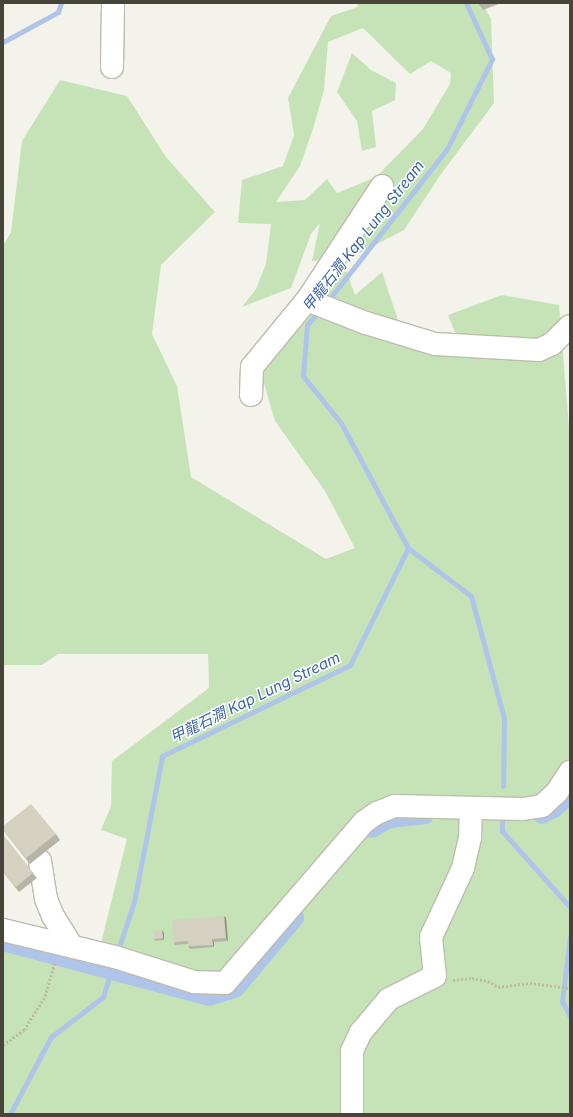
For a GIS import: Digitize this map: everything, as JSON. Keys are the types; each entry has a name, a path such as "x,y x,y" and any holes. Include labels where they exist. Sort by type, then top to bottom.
{"street":[{"path":"112,67 114,3"},
{"path":"251,395 252,367 317,304 382,186"},
{"path":"317,304 435,344 539,350 552,344 570,326"},
{"path":"3,930 121,960 194,982 225,983 364,822 394,806 471,817 542,806 557,792 570,772"},
{"path":"352,1114 352,1051 361,1032 389,999 435,976 430,937 463,868 471,817"},
{"path":"40,861 46,898 53,916 72,947"}],"path":[{"path":"3,1046 24,1030 45,996 55,961"},
{"path":"435,976 454,981 472,978 488,980 498,987 530,983 569,988"}],"green space":[{"path":"357,3 482,3 491,19 494,103 441,174 404,230 350,258 312,261 320,223 311,234 291,288 242,307 256,289 266,264 271,224 238,223 242,180 283,166 294,135 288,98 331,16 358,7","holes":["363,28 410,74 431,61 451,73 450,84 423,129 376,177 337,193 327,179 305,200 276,202 300,166 313,129 324,90 328,42"]},
{"path":"352,53 371,70 396,83 395,100 372,111 376,147 362,151 357,121 337,92"},
{"path":"60,80 127,96 166,157 215,212 161,265 152,334 177,386 191,477 326,559 355,548 325,491 275,421 261,373 271,327 313,271 345,267 355,295 382,272 399,323 458,340 448,315 502,295 559,305 570,440 570,1114 3,1114 3,932 99,951 127,839 101,830 111,806 112,761 209,688 208,654 58,654 42,665 3,665 3,246 11,232 22,141"}],"building":[{"path":"31,804 56,834 26,858 3,830 3,826"},
{"path":"3,835 33,873 16,887 3,872"},
{"path":"224,916 226,938 212,939 213,945 188,946 188,941 174,942 172,920"},
{"path":"162,930 163,938 154,939 153,931"}],"waterway":[{"path":"3,42 58,12 61,3"},
{"name":"甲龍石澗 Kap Lung Stream","path":"327,302 447,149 492,59 466,3"},
{"name":"甲龍石澗 Kap Lung Stream","path":"117,953 134,902 162,756 350,665 408,548 341,423 303,376 307,325 319,311"},
{"path":"408,548 471,596 504,718 503,786"},
{"path":"542,815 554,809 570,794"},
{"path":"372,829 389,819 425,815"},
{"path":"502,817 502,831 570,907"},
{"path":"3,942 209,997 236,988 295,918"},
{"path":"570,937 562,1001 570,1017"},
{"name":"甲龍石澗 Kap Lung Stream","path":"10,1114 51,1037 103,997 114,962"}]}
